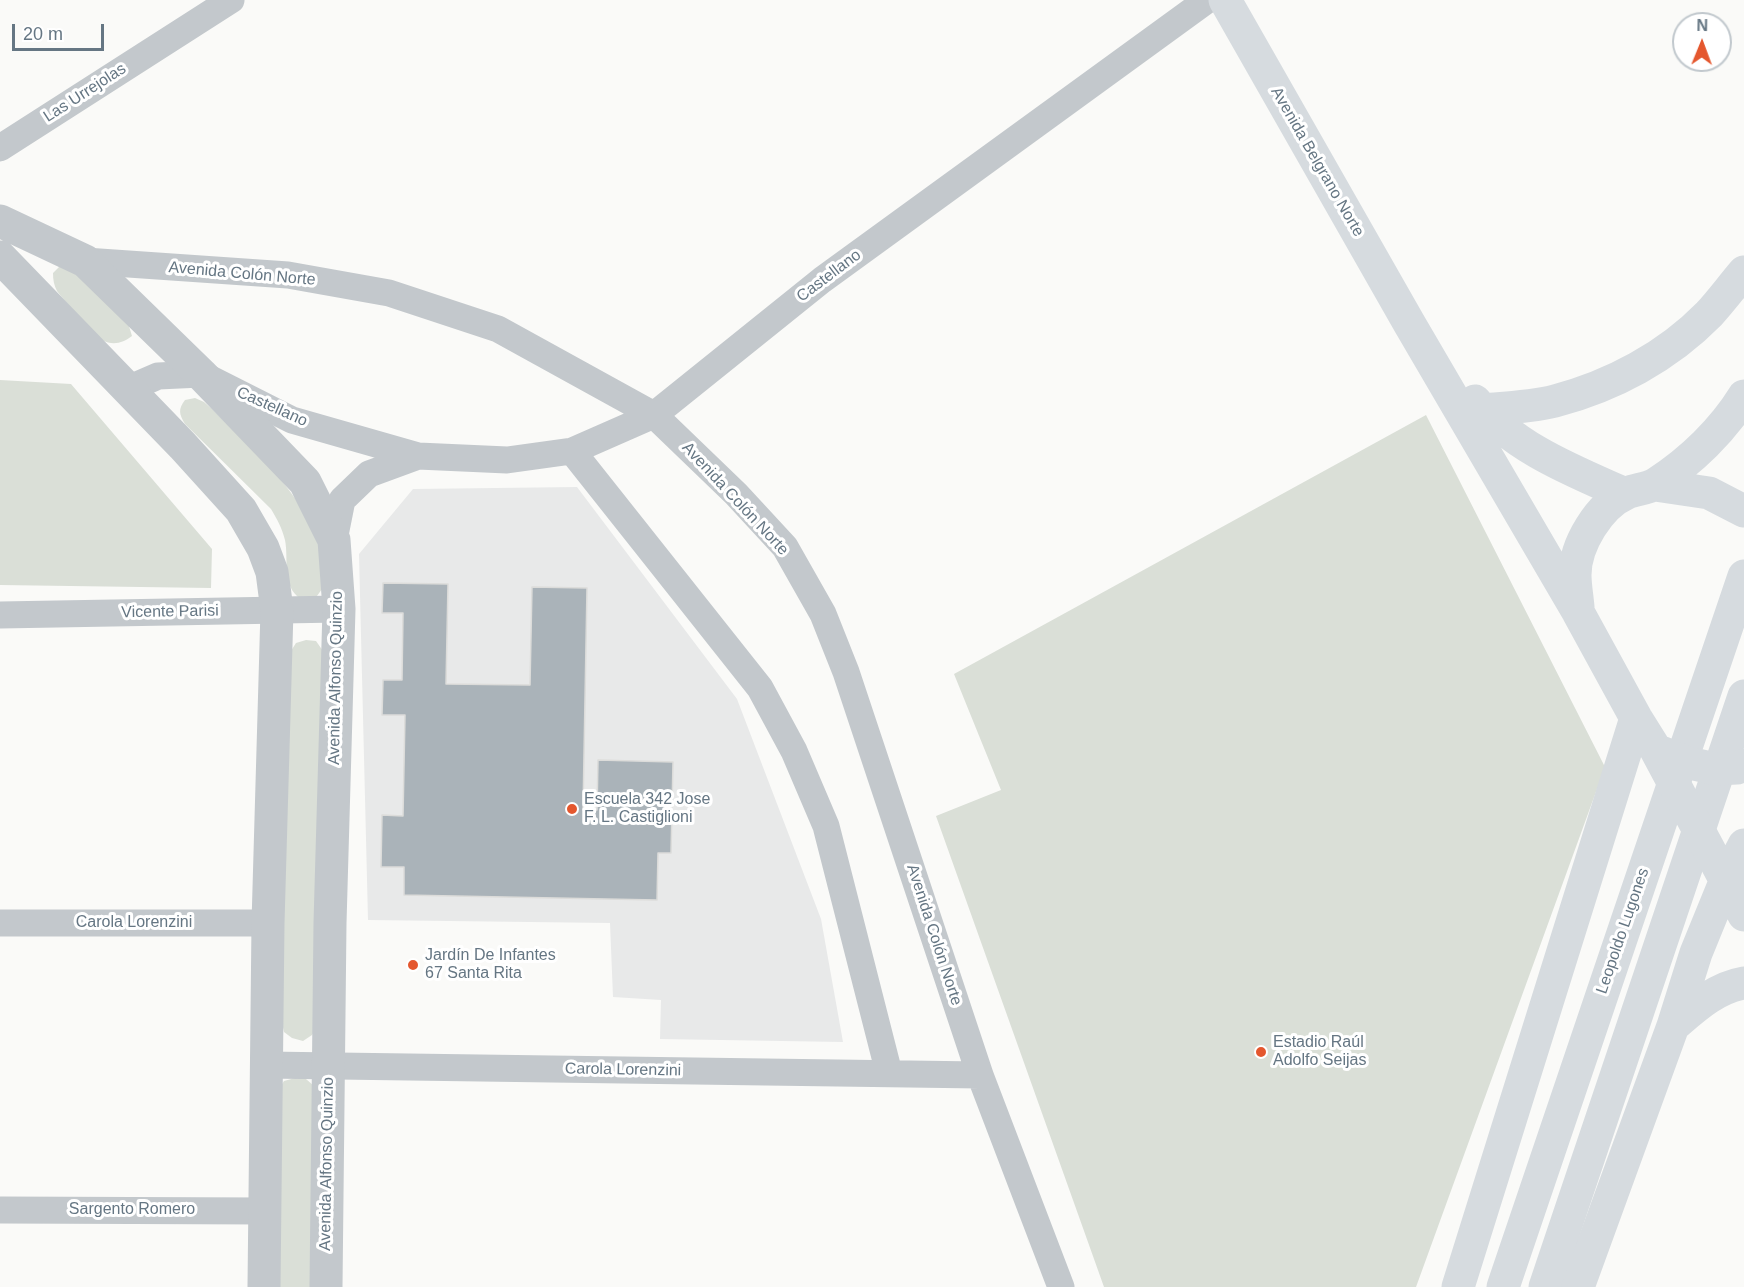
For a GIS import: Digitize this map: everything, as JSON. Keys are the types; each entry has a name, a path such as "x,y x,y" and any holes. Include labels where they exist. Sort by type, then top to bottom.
{"main road":[{"name":"Avenida Belgrano Norte","path":"1225,0 1656,750"},
{"path":"1482,410 1553,401 1588,391 1625,375 1674,345 1709,314 1744,272"},
{"name":"Avenida Belgrano Norte","path":"1409,323 1482,410 1508,433 1530,448 1564,467 1640,489 1709,493 1744,511"},
{"path":"1578,612 1575,573 1582,541 1599,514 1692,456 1722,425 1744,396"},
{"name":"Leopoldo Lugones","path":"1503,1287 1744,576"},
{"path":"1545,1287 1744,696"},
{"path":"1458,1287 1636,718"},
{"path":"1656,750 1689,763 1716,769 1737,768 1744,765"},
{"path":"1656,750 1744,915"},
{"path":"1578,1287 1673,1026 1696,953 1725,882 1744,845"},
{"path":"1673,1026 1702,1001 1717,992 1744,983"}],"street":[{"name":"Las Urrejolas","path":"0,147 231,0"},
{"name":"Castellano","path":"128,389 158,376 201,374 292,420 418,456 507,460 572,451 654,415 822,280 1207,0"},
{"name":"Avenida Alfonso Quinzio","path":"0,221 85,261 201,374 305,482 334,540 339,609 330,923 326,1287"},
{"path":"0,258 183,446 241,510 263,548 272,572 277,610 268,923 264,1287"},
{"name":"Avenida Colón Norte","path":"85,261 288,275 389,293 498,329 654,415 736,494 785,547 823,614 846,672 980,1075 1061,1287"},
{"path":"572,451 760,688 795,751 826,826 889,1073"},
{"name":"Castellano","path":"334,540 342,500 369,474 418,456"},
{"name":"Vicente Parisi","path":"0,615 339,609"},
{"name":"Carola Lorenzini","path":"0,923 268,923"},
{"name":"Carola Lorenzini","path":"266,1065 980,1075"},
{"name":"Sargento Romero","path":"0,1210 265,1210"}],"shaded area":[{"path":"65,264 128,323 132,336 121,342 110,343 102,340 87,325 55,287 53,273"},
{"path":"0,380 71,384 212,549 211,588 0,585"},
{"path":"195,398 212,409 275,472 301,508 320,552 322,589 317,596 301,599 291,587 288,580 285,540 271,509 185,424 181,406 185,400"},
{"name":"Estadio Raúl Adolfo Seijas","path":"1426,415 1605,767 1416,1287 1104,1287 936,816 1001,790 954,674"},
{"name":"Escuela 342 Jose F. L. Castiglioni","path":"577,487 737,699 821,919 843,1042 660,1039 661,1000 613,997 610,923 368,920 359,554 413,489"},
{"path":"306,640 316,641 323,651 318,1025 312,1035 303,1041 292,1038 284,1032 281,1018 289,654 296,643"},
{"path":"295,1078 306,1079 314,1086 315,1287 275,1287 277,1092 284,1081"}],"building":[{"path":"383,583 448,584 446,684 530,685 532,587 587,588 583,810 597,810 598,760 673,762 671,853 658,853 657,900 404,895 404,867 381,867 382,815 403,816 405,715 382,715 383,680 402,680 403,613 382,613"}],"place":[{"name":"Escuela 342 Jose F. L. Castiglioni","path":"572,809"},
{"name":"Jardín De Infantes 67 Santa Rita","path":"413,965"},
{"name":"Estadio Raúl Adolfo Seijas","path":"1261,1052"}]}
